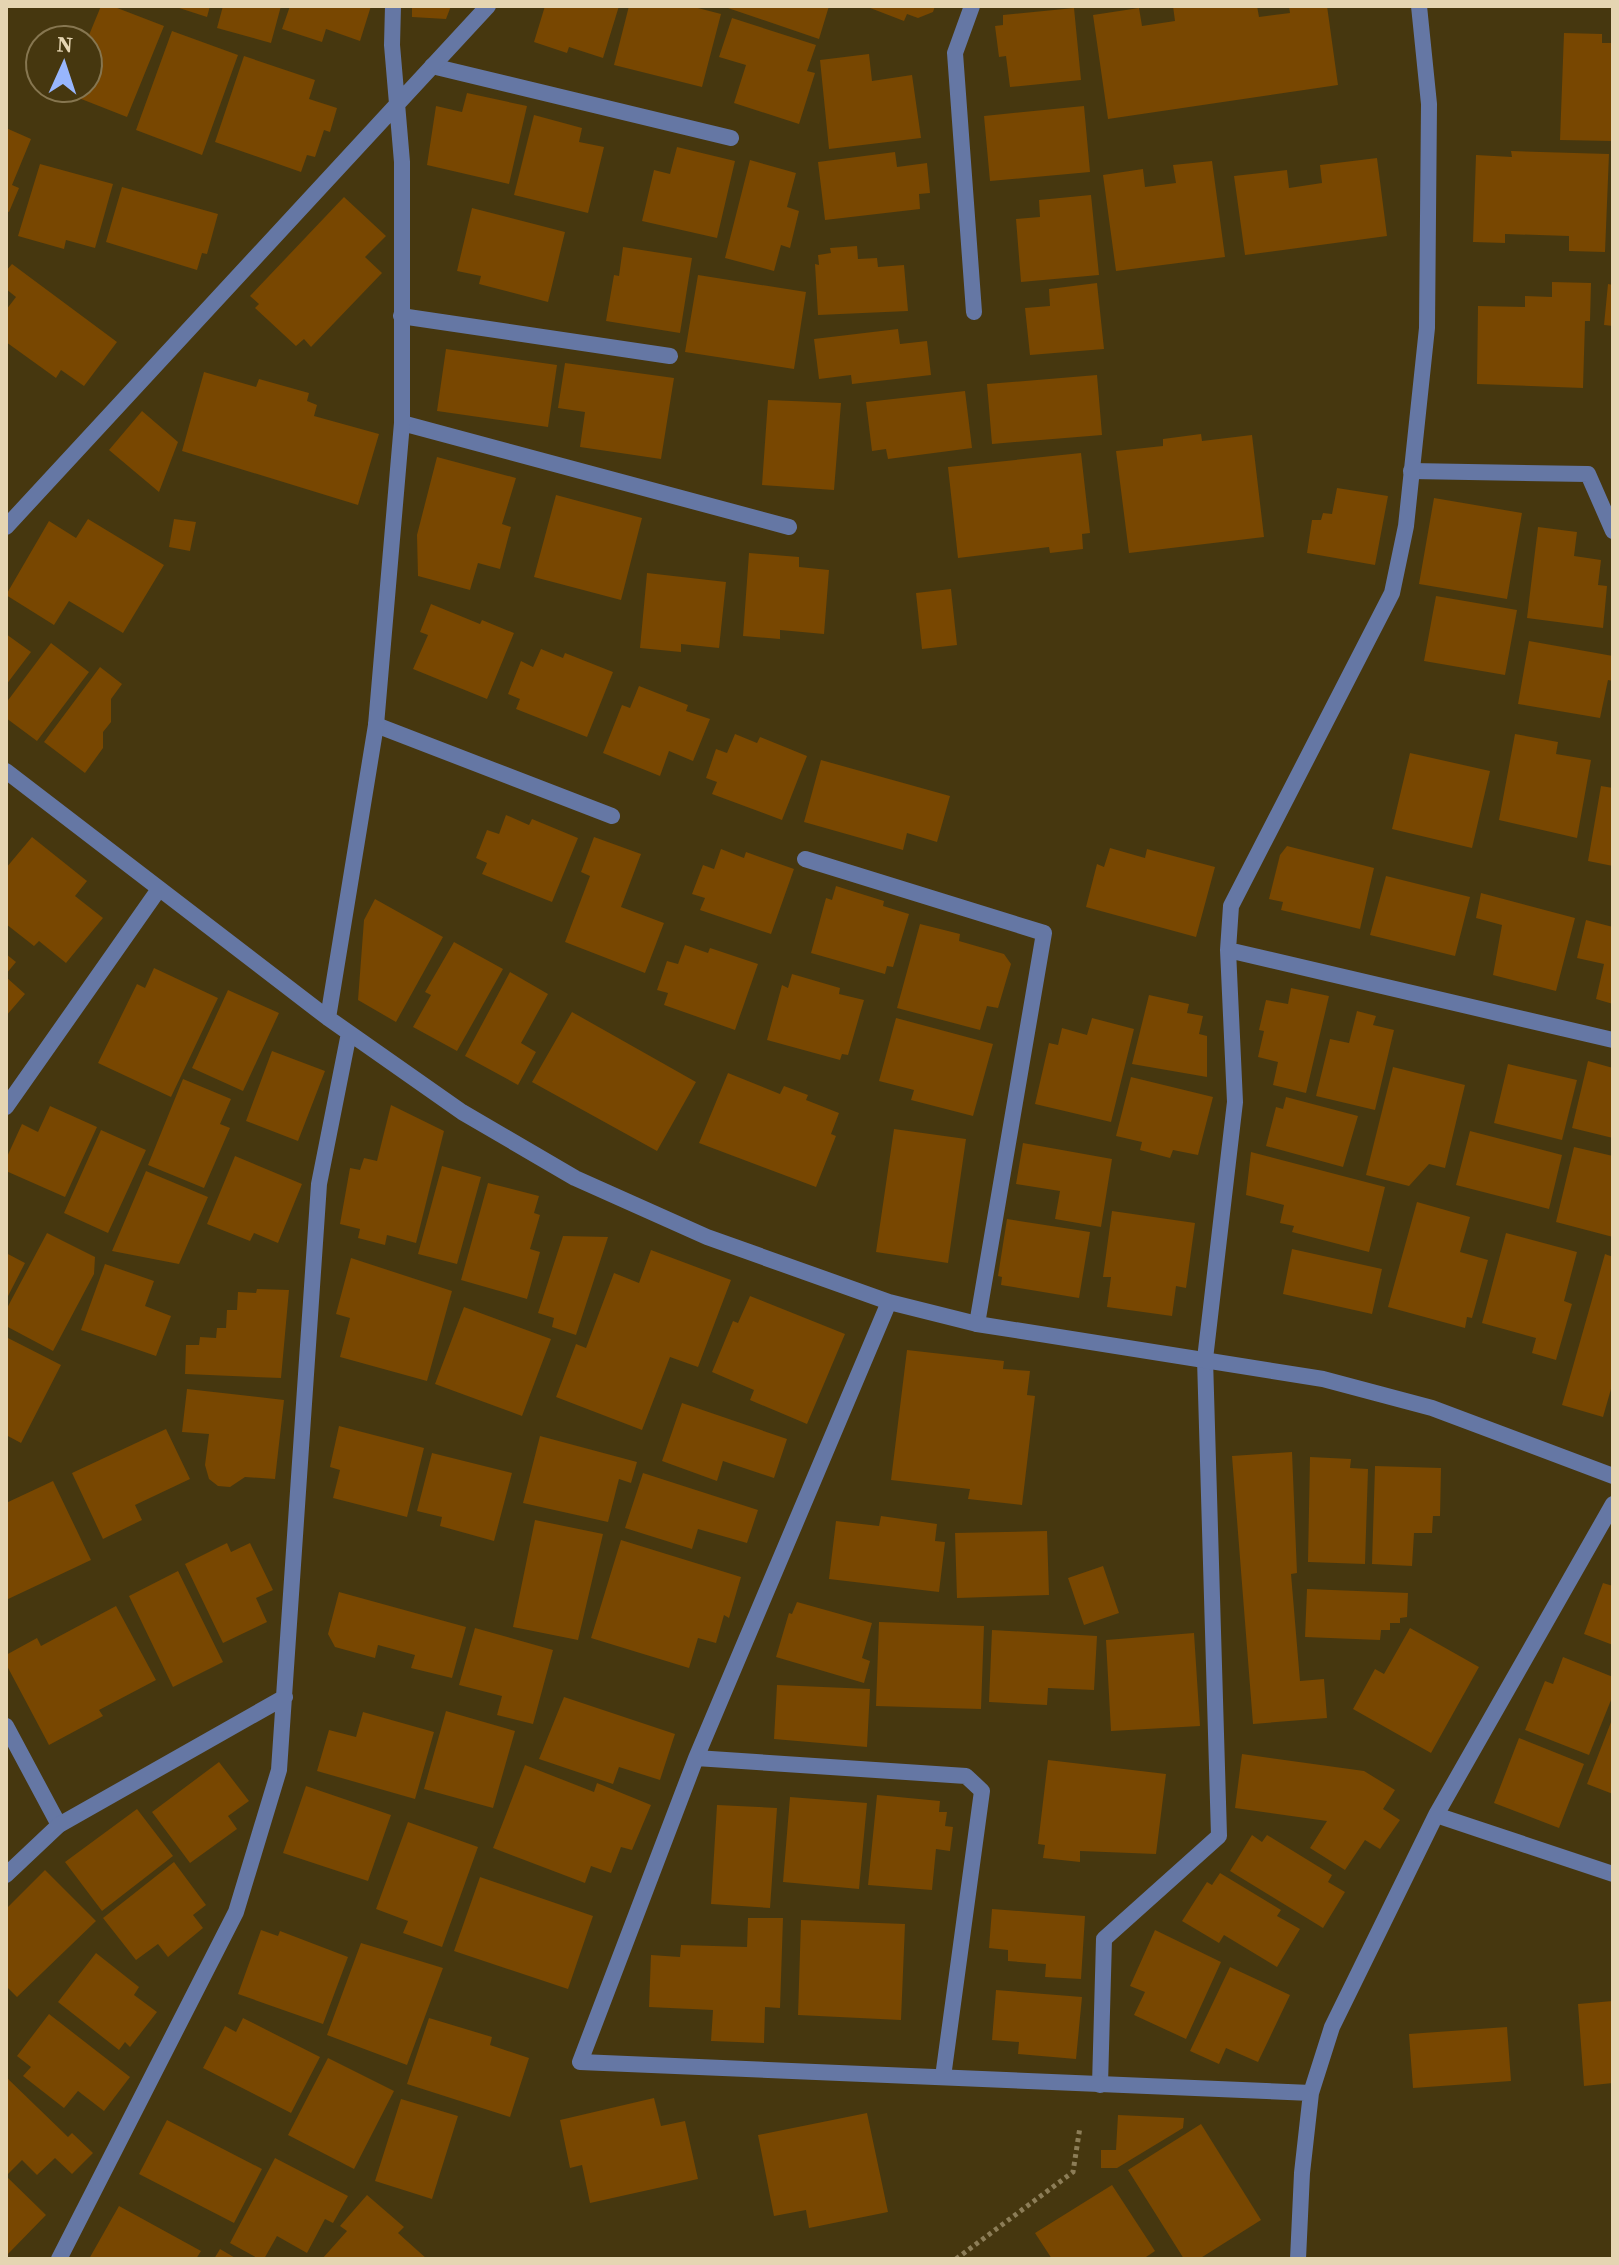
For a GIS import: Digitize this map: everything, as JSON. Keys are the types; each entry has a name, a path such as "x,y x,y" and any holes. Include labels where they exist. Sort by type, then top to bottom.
{"street":[{"path":"328,1018 376,725 402,423 399,101 392,45 393,6"},
{"path":"6,527 488,6"},
{"path":"972,6 955,53 974,312"},
{"path":"1094,2084 1104,1939 1219,1836 1205,1359 1235,1102 1228,950 1231,906 1392,593 1406,526 1427,328 1429,104 1419,6"},
{"path":"432,66 731,138"},
{"path":"401,316 670,356"},
{"path":"402,423 789,527"},
{"path":"1411,471 1588,474 1613,531"},
{"path":"376,725 612,816"},
{"path":"6,771 328,1018 462,1112 575,1178 707,1237 889,1302 977,1324 1323,1379 1432,1408 1613,1476"},
{"path":"805,859 1044,933 977,1324"},
{"path":"6,1107 159,889"},
{"path":"1228,950 1613,1040"},
{"path":"59,2259 236,1912 279,1770 319,1184 349,1033"},
{"path":"889,1302 696,1758 580,2062 1311,2093"},
{"path":"1296,2258 1311,2093 1332,2027 1436,1815 1613,1504"},
{"path":"6,1875 59,1825 285,1697"},
{"path":"6,1726 59,1825"},
{"path":"696,1758 966,1776 982,1791 943,2077"},
{"path":"1436,1815 1613,1874"}],"path":[{"path":"956,2259 1073,2172 1094,2084"}],"building":[{"path":"101,6 112,6 164,26 127,117 94,104 104,104 104,24 94,24"},
{"path":"173,6 210,6 207,17"},
{"path":"223,6 281,6 271,43 217,28"},
{"path":"290,6 371,6 360,41 326,29 322,42 282,29"},
{"path":"412,6 451,6 446,19 412,17"},
{"path":"545,6 619,6 603,58 569,47 567,53 534,42"},
{"path":"629,6 690,6 721,14 702,87 614,65"},
{"path":"722,6 829,6 819,39"},
{"path":"865,6 935,6 933,12 918,18 907,14 904,21"},
{"path":"1173,6 1257,6 1259,17 1290,13 1289,6 1327,6 1338,85 1108,119 1093,15 1139,8 1142,26 1175,21"},
{"path":"1074,8 1081,80 1010,87 1006,56 999,57 995,26 1003,25 1003,15"},
{"path":"732,18 816,45 807,71 815,73 799,124 734,103 746,65 719,57"},
{"path":"172,31 238,55 202,155 136,130"},
{"path":"1564,33 1602,34 1602,43 1613,43 1613,141 1560,140"},
{"path":"869,54 872,81 912,75 921,138 829,149 820,60"},
{"path":"244,56 315,80 309,99 337,108 330,132 324,130 315,157 307,155 301,172 215,142"},
{"path":"467,93 527,106 509,184 427,165 436,106 462,112"},
{"path":"1084,106 1090,172 990,181 984,116"},
{"path":"534,115 582,128 579,142 604,147 588,213 514,195"},
{"path":"6,128 31,139 12,185 19,188 9,212 6,211"},
{"path":"677,147 735,161 717,238 642,221 654,170 670,174"},
{"path":"1511,151 1609,154 1605,252 1569,251 1569,236 1505,234 1505,243 1473,242 1476,155 1512,157"},
{"path":"895,152 897,167 927,163 930,193 919,194 920,209 825,220 818,162"},
{"path":"1377,158 1387,236 1245,255 1234,176 1287,170 1289,188 1322,183 1320,165"},
{"path":"750,160 796,173 787,207 799,211 790,248 781,245 774,271 725,258"},
{"path":"1212,161 1225,257 1116,271 1103,175 1143,169 1145,187 1176,183 1173,165"},
{"path":"40,164 113,184 95,248 66,240 64,249 18,236"},
{"path":"122,187 218,214 207,254 202,253 197,270 106,242"},
{"path":"1091,195 1099,275 1021,282 1016,219 1040,217 1039,200"},
{"path":"344,197 386,236 365,257 382,273 311,347 304,339 296,346 255,308 259,304 250,296"},
{"path":"472,208 565,232 548,302 479,284 481,276 457,271"},
{"path":"857,246 858,259 877,258 878,267 904,265 908,311 818,315 815,264 819,265 818,255 831,253 830,248"},
{"path":"623,247 692,258 680,333 606,321 614,275 619,276"},
{"path":"12,264 117,342 84,386 61,370 56,378 6,342 6,310 16,297 6,289 6,271"},
{"path":"698,275 806,292 794,369 685,352"},
{"path":"1552,282 1591,283 1590,321 1585,321 1583,388 1477,384 1478,306 1525,307 1525,296 1552,297"},
{"path":"1097,283 1104,349 1030,355 1025,308 1050,306 1049,289"},
{"path":"1608,284 1613,285 1613,326 1604,325"},
{"path":"898,329 900,344 927,341 931,375 852,384 851,375 819,379 814,339"},
{"path":"446,349 557,365 548,427 437,411"},
{"path":"565,363 674,378 661,459 580,447 585,412 558,408"},
{"path":"204,372 256,387 259,379 309,393 307,401 317,405 314,416 379,434 358,505 182,451"},
{"path":"1097,375 1102,435 992,444 987,384"},
{"path":"965,391 972,448 888,459 886,449 872,451 866,402"},
{"path":"768,400 841,403 834,490 762,485"},
{"path":"142,411 178,442 159,492 109,450"},
{"path":"1201,434 1202,441 1252,435 1264,537 1129,553 1116,451 1163,446 1163,439"},
{"path":"1081,453 1090,533 1082,534 1083,549 1050,553 1049,547 958,558 948,467"},
{"path":"437,457 516,478 502,524 511,527 500,569 478,563 470,590 418,576 417,535"},
{"path":"1337,488 1388,496 1375,565 1307,553 1312,520 1321,520 1323,513 1332,514"},
{"path":"556,495 642,518 621,600 534,577"},
{"path":"1434,498 1522,513 1507,599 1419,584"},
{"path":"88,519 164,565 123,633 69,601 54,625 6,595 49,521 76,538"},
{"path":"174,519 196,522 190,551 169,547"},
{"path":"1538,527 1577,532 1574,556 1601,560 1598,585 1607,586 1603,628 1527,618"},
{"path":"749,553 799,557 799,567 829,570 824,634 780,630 780,639 743,636"},
{"path":"647,573 726,582 719,648 681,644 681,652 640,648"},
{"path":"951,589 957,645 922,649 916,593"},
{"path":"1436,596 1517,610 1505,675 1424,661"},
{"path":"431,604 480,624 482,620 514,633 487,699 413,669 428,635 420,632"},
{"path":"6,634 31,652 6,685"},
{"path":"1529,641 1613,656 1613,681 1608,680 1600,718 1518,704"},
{"path":"51,643 89,672 37,741 6,718 6,703"},
{"path":"541,649 563,658 565,653 613,672 587,737 516,709 520,699 508,694 521,661 533,667"},
{"path":"100,667 122,684 111,699 111,722 103,732 103,748 85,773 44,742"},
{"path":"639,686 688,705 686,711 710,719 693,761 669,751 660,776 603,753 622,705 630,708"},
{"path":"735,734 757,743 760,737 807,756 782,820 712,794 717,782 706,778 716,749 727,753"},
{"path":"1515,734 1558,742 1556,754 1591,760 1577,838 1499,820"},
{"path":"1410,753 1490,771 1472,848 1392,829"},
{"path":"821,760 950,796 937,842 907,833 903,850 804,822"},
{"path":"1601,786 1613,788 1613,866 1588,861"},
{"path":"506,815 529,825 532,819 578,838 552,902 482,874 487,863 476,858 487,830 499,834"},
{"path":"32,837 87,881 75,896 103,918 66,963 39,941 34,946 6,924 6,868"},
{"path":"594,837 641,854 621,907 664,923 645,973 565,942 590,876 581,872"},
{"path":"1287,846 1374,868 1360,929 1281,910 1283,902 1269,899 1280,855"},
{"path":"1110,848 1145,858 1147,849 1215,867 1196,937 1086,907 1097,864 1104,867"},
{"path":"721,849 744,858 746,852 794,869 771,934 700,910 705,898 692,894 703,865 714,869"},
{"path":"1386,876 1470,897 1455,956 1370,935"},
{"path":"836,886 884,901 883,906 909,914 893,967 887,966 885,974 811,953 826,898 832,900"},
{"path":"1481,893 1575,918 1556,991 1493,975 1502,925 1476,918"},
{"path":"375,899 443,937 396,1022 358,1000 364,920"},
{"path":"1586,920 1613,927 1613,1004 1596,999 1604,964 1577,958"},
{"path":"920,924 960,934 959,941 1004,954 1011,964 998,1008 987,1006 980,1030 897,1008"},
{"path":"454,942 503,969 457,1051 413,1027 431,995 425,992"},
{"path":"685,945 708,953 710,948 758,964 735,1030 664,1005 668,993 657,990 667,961 678,964"},
{"path":"6,954 16,962 6,974"},
{"path":"154,968 218,998 171,1097 98,1063 137,984 145,988"},
{"path":"510,972 548,994 521,1043 536,1052 518,1085 465,1056"},
{"path":"792,974 840,988 839,994 864,1000 848,1055 842,1054 840,1060 767,1040 782,985 788,988"},
{"path":"6,977 25,994 6,1016"},
{"path":"1291,988 1329,996 1306,1093 1273,1085 1278,1062 1258,1057 1264,1031 1259,1030 1266,1000 1288,1004"},
{"path":"228,990 279,1013 243,1091 192,1068"},
{"path":"1149,995 1189,1004 1187,1013 1203,1016 1199,1034 1207,1036 1207,1077 1132,1064"},
{"path":"1357,1011 1376,1016 1373,1025 1394,1030 1375,1110 1316,1096 1330,1039 1349,1043"},
{"path":"572,1012 696,1082 657,1151 532,1082"},
{"path":"896,1018 993,1044 973,1116 911,1100 914,1090 879,1081"},
{"path":"1092,1018 1134,1029 1111,1122 1035,1104 1049,1043 1058,1045 1062,1028 1087,1035"},
{"path":"272,1051 325,1071 298,1141 246,1121"},
{"path":"1588,1061 1613,1068 1613,1138 1572,1128"},
{"path":"1508,1064 1577,1080 1562,1140 1494,1123"},
{"path":"1393,1067 1465,1085 1445,1168 1429,1164 1409,1186 1366,1175"},
{"path":"728,1073 780,1094 784,1086 808,1095 806,1100 839,1113 831,1134 836,1136 816,1187 699,1143"},
{"path":"1131,1077 1213,1097 1198,1155 1173,1150 1170,1158 1140,1150 1142,1142 1116,1136"},
{"path":"183,1079 231,1099 220,1124 230,1128 204,1188 148,1165"},
{"path":"1286,1097 1358,1116 1343,1167 1266,1146 1276,1107 1283,1109"},
{"path":"391,1105 444,1131 416,1243 387,1235 385,1245 358,1238 360,1229 340,1224 350,1168 360,1170 364,1158 377,1161"},
{"path":"50,1106 97,1127 65,1197 6,1171 6,1159 22,1124 38,1132"},
{"path":"894,1129 966,1139 948,1263 876,1252"},
{"path":"101,1130 146,1150 108,1233 64,1213"},
{"path":"1470,1131 1562,1155 1549,1209 1456,1185"},
{"path":"1023,1143 1112,1159 1101,1227 1055,1219 1060,1191 1016,1184"},
{"path":"1574,1147 1613,1156 1613,1237 1556,1222"},
{"path":"1251,1152 1385,1187 1369,1252 1292,1232 1294,1226 1280,1223 1284,1205 1246,1195"},
{"path":"235,1156 302,1184 278,1243 254,1233 250,1241 207,1224"},
{"path":"442,1166 481,1177 457,1264 418,1254"},
{"path":"146,1171 208,1197 179,1264 112,1251"},
{"path":"488,1183 539,1196 534,1213 540,1215 530,1249 540,1252 527,1299 461,1280"},
{"path":"1417,1202 1470,1217 1460,1252 1488,1260 1472,1318 1467,1317 1465,1328 1388,1307"},
{"path":"1112,1211 1195,1223 1186,1288 1176,1286 1172,1316 1107,1307 1111,1277 1103,1277"},
{"path":"1007,1219 1090,1232 1079,1298 1001,1285 1002,1277 998,1276"},
{"path":"47,1233 95,1257 94,1274 53,1351 6,1326 6,1310"},
{"path":"1506,1233 1577,1252 1564,1301 1572,1304 1556,1360 1532,1353 1536,1338 1482,1323"},
{"path":"563,1236 608,1237 576,1335 552,1327 554,1318 538,1313"},
{"path":"1292,1249 1382,1269 1372,1314 1283,1294"},
{"path":"651,1250 731,1280 698,1367 670,1357 642,1430 556,1397 576,1344 586,1348 614,1273 639,1283"},
{"path":"6,1253 25,1263 6,1300"},
{"path":"1605,1254 1613,1257 1613,1382 1603,1417 1562,1405"},
{"path":"351,1258 452,1291 427,1381 340,1357 350,1318 336,1314"},
{"path":"105,1264 154,1281 145,1306 171,1316 156,1356 81,1330"},
{"path":"257,1289 289,1290 281,1378 185,1374 186,1345 199,1345 200,1337 216,1338 217,1328 226,1328 227,1310 237,1310 238,1292 256,1293"},
{"path":"750,1296 845,1334 807,1424 750,1400 754,1390 712,1372 733,1321 738,1323"},
{"path":"464,1307 551,1339 522,1416 435,1384"},
{"path":"6,1337 61,1365 21,1443 6,1435"},
{"path":"907,1350 1004,1361 1003,1369 1030,1371 1027,1395 1035,1396 1022,1505 968,1499 970,1489 891,1480"},
{"path":"187,1389 284,1400 275,1479 245,1477 230,1487 218,1486 209,1479 205,1465 209,1434 182,1432"},
{"path":"682,1403 787,1439 774,1478 723,1461 717,1481 662,1461"},
{"path":"339,1426 424,1448 407,1517 333,1498 340,1470 330,1467"},
{"path":"166,1429 190,1479 135,1505 142,1520 103,1539 72,1473"},
{"path":"540,1436 637,1462 631,1483 619,1479 608,1522 523,1503"},
{"path":"1292,1452 1297,1573 1291,1574 1300,1681 1324,1679 1327,1718 1253,1724 1232,1456"},
{"path":"432,1453 512,1473 494,1541 440,1526 442,1517 417,1511"},
{"path":"1310,1457 1351,1459 1350,1468 1368,1469 1365,1564 1308,1562"},
{"path":"1375,1466 1441,1468 1440,1516 1433,1516 1432,1533 1414,1533 1412,1566 1372,1564"},
{"path":"643,1473 758,1510 747,1543 698,1529 692,1549 625,1528"},
{"path":"53,1481 91,1560 6,1600 6,1503"},
{"path":"881,1516 937,1524 935,1541 945,1542 939,1592 829,1579 836,1521 879,1526"},
{"path":"535,1520 603,1534 578,1640 513,1627"},
{"path":"1047,1531 1049,1595 957,1598 955,1533"},
{"path":"621,1540 741,1577 729,1618 724,1615 716,1643 698,1638 689,1668 591,1638"},
{"path":"227,1543 231,1552 250,1543 273,1590 256,1598 267,1622 223,1643 185,1564"},
{"path":"1103,1566 1119,1613 1084,1625 1068,1578"},
{"path":"178,1571 223,1662 173,1687 129,1596"},
{"path":"1603,1583 1613,1586 1613,1645 1584,1634"},
{"path":"1307,1589 1408,1593 1407,1617 1400,1618 1400,1623 1390,1623 1390,1630 1381,1630 1380,1640 1305,1637"},
{"path":"339,1592 466,1627 452,1678 411,1668 415,1655 378,1645 375,1658 335,1647 328,1634"},
{"path":"797,1602 872,1623 862,1658 870,1661 864,1683 776,1657 789,1613 792,1614"},
{"path":"116,1606 156,1680 99,1710 103,1716 49,1745 6,1664 6,1655 37,1638 41,1646"},
{"path":"879,1622 984,1626 981,1709 876,1706"},
{"path":"475,1628 553,1650 533,1724 497,1715 502,1696 459,1685"},
{"path":"1410,1628 1479,1667 1431,1753 1353,1709 1375,1669 1384,1674"},
{"path":"992,1630 1097,1636 1094,1690 1048,1688 1047,1705 989,1702"},
{"path":"1194,1633 1200,1726 1111,1731 1106,1640"},
{"path":"1563,1657 1613,1677 1613,1695 1589,1755 1525,1730 1545,1681 1553,1684"},
{"path":"777,1685 870,1689 867,1747 774,1739"},
{"path":"564,1697 675,1734 660,1780 619,1767 613,1784 539,1759"},
{"path":"446,1711 515,1731 493,1808 424,1789"},
{"path":"363,1712 434,1732 415,1799 317,1771 329,1730 356,1737"},
{"path":"1613,1717 1613,1794 1587,1784"},
{"path":"1519,1738 1584,1764 1559,1828 1494,1803"},
{"path":"1242,1754 1364,1771 1395,1790 1383,1809 1400,1820 1380,1849 1365,1840 1345,1870 1310,1848 1327,1821 1235,1808"},
{"path":"1048,1760 1166,1774 1156,1854 1080,1851 1080,1862 1043,1858 1045,1845 1038,1844"},
{"path":"219,1762 249,1801 228,1816 237,1829 190,1863 152,1812"},
{"path":"525,1765 594,1792 597,1783 651,1805 632,1850 621,1847 611,1873 591,1866 585,1883 493,1848"},
{"path":"306,1786 391,1815 368,1881 283,1853"},
{"path":"877,1795 940,1801 939,1812 947,1812 945,1826 953,1827 950,1851 936,1849 932,1890 868,1885"},
{"path":"790,1797 867,1803 859,1889 783,1882"},
{"path":"717,1805 777,1808 770,1908 711,1904"},
{"path":"137,1809 173,1856 102,1911 65,1862"},
{"path":"408,1822 478,1847 442,1947 403,1933 408,1921 376,1909"},
{"path":"1252,1835 1262,1842 1267,1835 1332,1875 1328,1882 1345,1892 1323,1928 1230,1871"},
{"path":"174,1862 206,1905 193,1915 203,1928 168,1957 158,1944 136,1960 103,1918"},
{"path":"45,1870 96,1921 17,1997 6,1986 6,1909"},
{"path":"1220,1873 1281,1910 1277,1916 1300,1929 1277,1967 1224,1935 1219,1943 1182,1921 1207,1882 1212,1885"},
{"path":"480,1877 593,1916 568,1989 454,1951"},
{"path":"992,1909 1085,1916 1081,1979 1045,1977 1046,1964 1008,1961 1008,1950 989,1948"},
{"path":"748,1918 783,1918 780,2008 765,2007 764,2043 711,2041 713,2010 649,2007 651,1955 680,1957 681,1945 747,1947"},
{"path":"801,1920 905,1924 901,2020 798,2015"},
{"path":"261,1930 278,1936 280,1931 348,1957 323,2024 238,1994"},
{"path":"1155,1930 1221,1962 1186,2039 1134,2015 1145,1992 1130,1986"},
{"path":"361,1943 443,1968 407,2065 327,2035"},
{"path":"96,1953 139,1987 134,1995 157,2012 130,2047 125,2042 119,2050 58,2002"},
{"path":"1230,1967 1290,1995 1258,2062 1226,2048 1219,2064 1190,2051"},
{"path":"996,1990 1082,1997 1076,2059 1018,2054 1019,2042 992,2040"},
{"path":"1613,2001 1613,2083 1584,2086 1578,2004"},
{"path":"49,2014 130,2077 104,2111 78,2091 64,2108 23,2076 31,2067 17,2056"},
{"path":"243,2018 320,2057 291,2113 203,2068 225,2026 236,2032"},
{"path":"429,2018 492,2037 490,2045 529,2058 510,2117 407,2084"},
{"path":"1507,2027 1511,2081 1413,2088 1409,2034"},
{"path":"328,2058 394,2091 354,2169 288,2135"},
{"path":"6,2077 68,2137 72,2133 93,2153 72,2174 55,2158 37,2175 22,2160 6,2176"},
{"path":"654,2098 661,2126 685,2121 698,2179 590,2203 582,2165 570,2168 560,2120"},
{"path":"401,2099 458,2116 432,2199 375,2181"},
{"path":"867,2113 888,2212 809,2228 806,2210 774,2216 758,2135"},
{"path":"1118,2115 1184,2118 1183,2128 1117,2168 1101,2168 1101,2150 1116,2150"},
{"path":"167,2120 262,2169 234,2223 139,2174"},
{"path":"1201,2124 1261,2220 1199,2259 1184,2259 1128,2170"},
{"path":"275,2158 348,2196 333,2223 325,2219 307,2253 277,2236 264,2259 259,2259 230,2243"},
{"path":"6,2176 46,2215 6,2256"},
{"path":"1112,2185 1155,2251 1143,2259 1052,2259 1035,2233"},
{"path":"367,2195 404,2227 398,2233 427,2259 322,2259 347,2231 340,2226"},
{"path":"119,2206 201,2251 196,2259 89,2259"},
{"path":"220,2249 237,2259 214,2259"}]}
